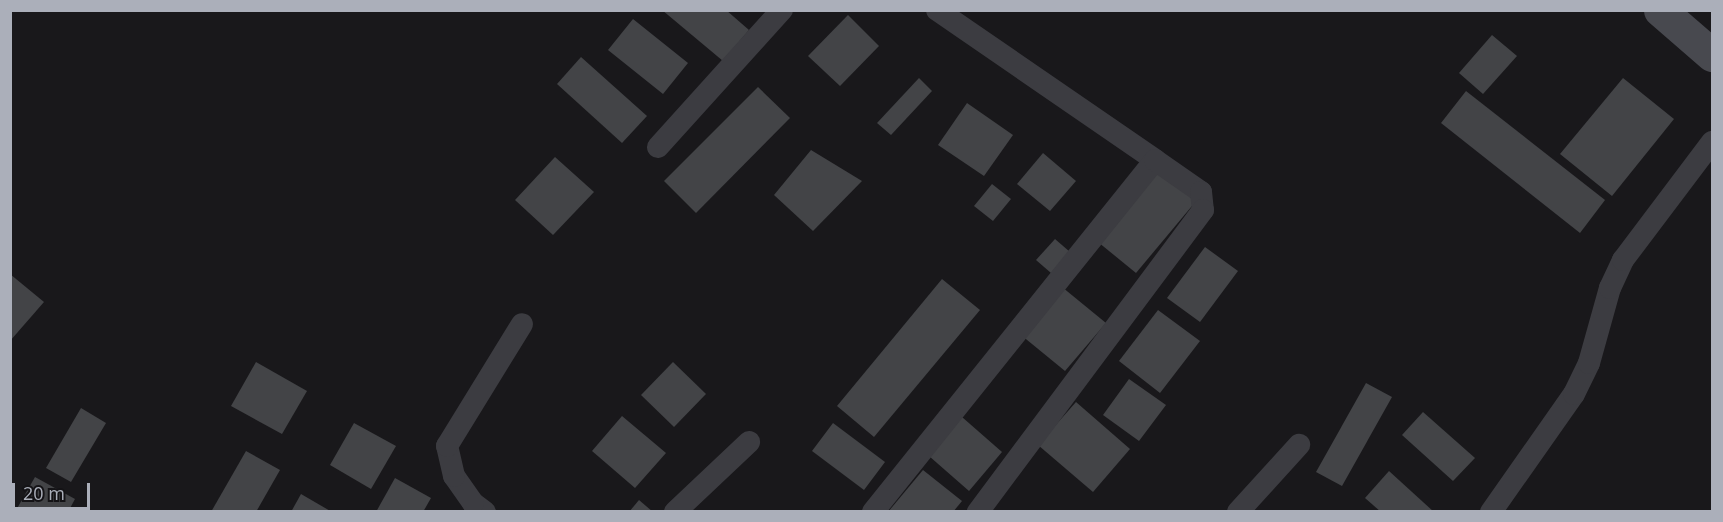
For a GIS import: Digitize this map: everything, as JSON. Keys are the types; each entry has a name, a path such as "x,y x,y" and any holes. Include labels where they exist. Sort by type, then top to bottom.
{"street":[{"path":"658,147 782,10"},
{"path":"937,10 1201,192 1203,210 978,512"},
{"path":"1660,10 1713,55"},
{"path":"1491,512 1574,394 1589,363 1610,288 1623,260 1713,142"},
{"path":"873,512 1155,160"},
{"path":"485,512 473,503 454,476 447,446 522,324"},
{"path":"675,512 749,442"},
{"path":"1238,512 1299,445"}],"building":[{"path":"662,10 726,10 749,30 723,61"},
{"path":"848,15 879,46 840,86 808,56"},
{"path":"633,19 688,63 663,94 608,50"},
{"path":"1492,35 1517,56 1483,94 1459,73"},
{"path":"581,57 647,116 622,143 557,84"},
{"path":"919,78 932,91 891,135 877,123"},
{"path":"1623,78 1674,119 1612,196 1560,154"},
{"path":"758,87 790,118 696,213 664,181"},
{"path":"1466,91 1605,200 1580,233 1441,123"},
{"path":"967,103 1013,135 984,176 938,145"},
{"path":"811,150 862,181 813,231 774,195"},
{"path":"1043,153 1076,181 1050,211 1017,184"},
{"path":"555,157 594,192 553,235 515,200"},
{"path":"1158,169 1197,200 1136,273 1098,242"},
{"path":"992,184 1011,199 993,221 974,206"},
{"path":"1055,239 1070,252 1051,273 1036,260"},
{"path":"1205,247 1238,271 1200,322 1167,298"},
{"path":"10,274 44,302 10,341"},
{"path":"942,279 980,310 874,437 837,406"},
{"path":"1062,287 1106,323 1065,371 1021,335"},
{"path":"1158,310 1200,341 1160,393 1119,361"},
{"path":"256,362 307,391 282,434 231,406"},
{"path":"673,362 706,394 674,427 641,395"},
{"path":"1129,379 1166,405 1139,441 1103,415"},
{"path":"1366,383 1392,397 1342,486 1316,472"},
{"path":"1076,402 1130,449 1093,492 1038,445"},
{"path":"81,408 106,423 71,482 46,468"},
{"path":"1423,412 1475,458 1453,481 1402,435"},
{"path":"622,416 666,453 635,488 592,451"},
{"path":"962,417 1002,452 969,491 929,456"},
{"path":"354,423 396,446 371,489 330,465"},
{"path":"833,423 885,462 864,490 812,451"},
{"path":"246,451 280,470 256,512 211,512"},
{"path":"923,470 962,501 953,512 888,512"},
{"path":"1389,471 1434,512 1381,512 1365,498"},
{"path":"35,477 75,499 68,512 15,512"},
{"path":"395,478 431,498 423,512 376,512"},
{"path":"301,494 332,512 291,512"},
{"path":"639,500 653,512 629,512"}]}
